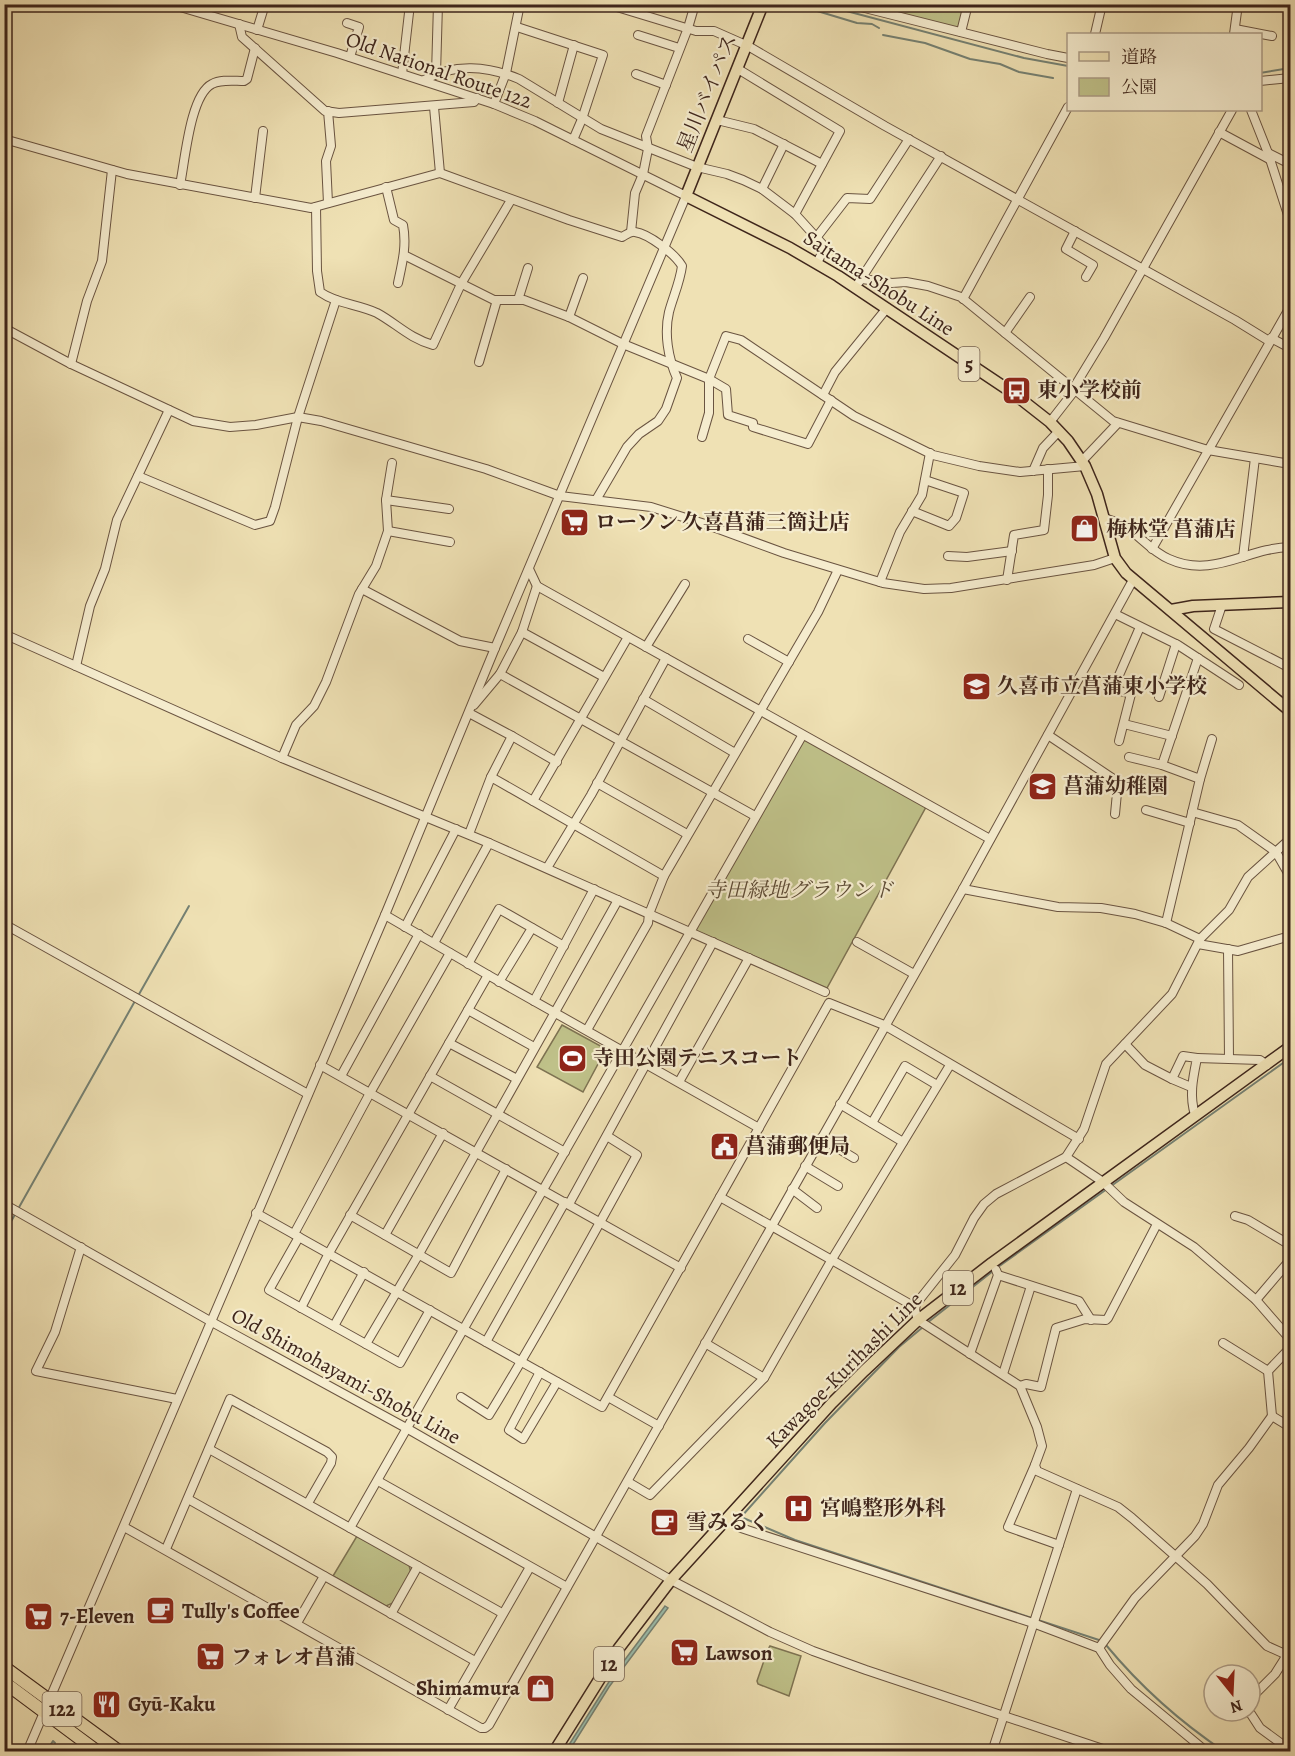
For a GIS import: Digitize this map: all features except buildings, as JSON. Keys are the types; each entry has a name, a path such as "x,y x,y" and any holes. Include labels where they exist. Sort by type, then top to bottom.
{"highway":[{"name":"122","path":"4,1667 98,1752"},
{"name":"122","path":"4,1682 120,1752"}],"main road":[{"name":"星川バイパス","path":"686,196 763,4"},
{"name":"Saitama-Shobu Line","path":"686,196 859,283 887,308 1013,393 1050,422 1084,464 1104,518 1115,558 1126,573 1290,711"},
{"path":"1171,610 1222,604 1290,602"},
{"name":"Kawagoe-Kurihashi Line","path":"554,1752 619,1648 670,1580 832,1403 917,1315 1290,1047"}],"street":[{"name":"Old National Route 122","path":"170,4 350,57 494,104 686,196"},
{"path":"257,30 265,4"},
{"path":"402,74 410,4"},
{"path":"436,74 438,4"},
{"path":"494,104 506,73 520,4"},
{"path":"607,4 696,31 714,31 748,46 909,139 1270,340 1290,348"},
{"path":"631,232 635,193 643,174 648,149 646,136 695,4"},
{"path":"849,4 1047,54 1067,57"},
{"path":"961,32 968,4"},
{"path":"1095,33 1102,4"},
{"path":"1234,32 1238,4"},
{"path":"347,23 359,27 350,57"},
{"path":"239,24 242,37 325,111 359,113 434,107 474,102 477,98"},
{"path":"517,27 603,55 573,140"},
{"path":"638,35 679,48"},
{"path":"1262,35 1272,36"},
{"path":"558,102 574,45"},
{"path":"180,184 195,108 200,94 216,82 247,79 255,48"},
{"path":"424,80 436,74 472,68 486,68 506,73 558,102 582,119 648,149 697,167 727,174 762,189 795,214 825,247 817,263"},
{"path":"738,69 840,131 795,214"},
{"path":"636,74 666,85"},
{"path":"1262,81 1290,78"},
{"path":"434,107 440,173"},
{"path":"963,298 1067,109"},
{"path":"328,111 331,146 326,160 328,203"},
{"path":"1050,422 1074,389 1231,111"},
{"path":"1251,111 1290,221"},
{"path":"717,120 754,129 822,164"},
{"path":"255,198 262,131"},
{"path":"1219,132 1290,164"},
{"path":"4,139 112,170 301,206 316,207 440,173 511,200 622,237 631,232 637,232 664,247 678,259 682,266 668,315 667,333 671,364 677,378 666,409 658,421 639,434 627,447 597,500"},
{"path":"816,238 847,198 870,199 909,139"},
{"path":"762,189 784,144"},
{"path":"859,283 940,156"},
{"path":"71,364 87,301 102,261 112,170"},
{"path":"386,187 394,220 403,225 405,238 398,283"},
{"path":"27,1752 385,915 686,196"},
{"path":"316,207 317,271 320,291 336,300 379,315 406,333 434,345 460,284 511,200"},
{"path":"1075,231 1066,249 1093,265 1086,277"},
{"path":"404,255 497,300 524,300 569,317 624,344 709,379 726,389 728,415 753,423 753,427 808,444 831,400"},
{"path":"518,300 528,268"},
{"path":"569,317 583,278"},
{"path":"859,283 906,282 928,286 963,298 1113,421 1208,450 1290,464"},
{"path":"1005,333 1030,297"},
{"path":"138,476 255,525 270,521 298,417 336,300"},
{"path":"479,362 497,300"},
{"path":"1152,549 1290,307"},
{"path":"823,395 835,372 887,308"},
{"path":"4,328 71,364 194,421 230,427 256,425 298,417 321,421 486,469 560,496 651,507 784,553 880,582 924,589 951,588 1094,566 1115,558"},
{"path":"702,437 709,413 709,379 726,336 741,340 875,428 930,453 979,466 1020,472 1084,464 1118,423"},
{"path":"76,666 90,606 105,569 117,520 169,410"},
{"path":"1033,471 1043,448 1059,431"},
{"path":"880,582 900,532 922,495 930,453"},
{"path":"1243,557 1255,458"},
{"path":"282,758 296,725 314,706 326,682 362,588 376,566 388,531 386,500 392,463"},
{"path":"1008,580 1014,535 1044,530 1048,469"},
{"path":"912,511 949,526 956,518 964,493 925,480"},
{"path":"386,500 449,509"},
{"path":"1104,518 1122,524 1168,559 1202,567 1216,566 1262,552 1290,548"},
{"path":"388,531 450,542"},
{"path":"948,556 967,557 1012,551"},
{"path":"529,569 537,586 990,839"},
{"path":"587,1030 648,923 649,914 664,876 818,612 838,570"},
{"path":"124,1527 481,1728 489,1725 963,889 1133,580"},
{"path":"646,647 685,584"},
{"path":"469,713 500,674 522,632 537,586"},
{"path":"362,588 460,641 495,648"},
{"path":"1222,604 1214,629 1290,668"},
{"path":"1115,614 1176,644 1239,685"},
{"path":"1119,741 1131,694 1113,689 1140,627"},
{"path":"522,632 604,677"},
{"path":"4,634 282,758 469,834 825,992"},
{"path":"533,801 628,637"},
{"path":"748,639 789,662"},
{"path":"1159,697 1176,644"},
{"path":"547,868 666,658"},
{"path":"1162,765 1198,658"},
{"path":"500,674 755,816"},
{"path":"643,699 735,753"},
{"path":"469,713 557,762"},
{"path":"1124,724 1172,736"},
{"path":"1048,735 1118,782 1114,814"},
{"path":"469,834 491,777 512,736"},
{"path":"350,1528 802,736"},
{"path":"1166,923 1200,779 1212,739"},
{"path":"1129,758 1162,765 1200,779"},
{"path":"491,777 664,876"},
{"path":"597,783 687,834"},
{"path":"1146,810 1190,823"},
{"path":"1192,812 1238,825 1276,852 1288,873 1290,887"},
{"path":"405,927 456,829"},
{"path":"917,1315 916,1304 955,1255 984,1204 996,1194 1066,1157 1079,1139 1106,1064 1172,994 1199,941 1233,904 1248,877 1290,839"},
{"path":"434,943 489,843"},
{"path":"534,1001 594,889"},
{"path":"963,889 1058,906 1101,908 1135,914 1166,923 1199,941 1238,951 1290,936"},
{"path":"366,1344 618,900"},
{"path":"468,964 499,909 564,946"},
{"path":"385,915 499,982 759,1128"},
{"path":"4,924 308,1094"},
{"path":"499,982 532,928"},
{"path":"341,1076 419,934"},
{"path":"486,1342 607,1136 713,942"},
{"path":"857,942 914,974"},
{"path":"1228,949 1229,1058"},
{"path":"430,1310 400,1363 269,1290 370,1092 450,953"},
{"path":"679,1082 749,958"},
{"path":"301,1308 350,1215 488,975"},
{"path":"256,1213 602,1407 829,1003 884,1026 1079,1139"},
{"path":"468,1010 534,1047"},
{"path":"449,1043 516,1079"},
{"path":"1125,1044 1145,1065 1191,1086"},
{"path":"1172,1079 1183,1056 1260,1060 1266,1065"},
{"path":"1195,1115 1191,1086 1197,1058"},
{"path":"320,1065 681,1268"},
{"path":"628,1482 650,1495 764,1378 831,1261 950,1065"},
{"path":"872,1123 905,1066 937,1085"},
{"path":"430,1076 565,1152"},
{"path":"840,1104 903,1142"},
{"path":"384,1235 443,1133"},
{"path":"460,1397 489,1415 522,1362 637,1155 607,1136"},
{"path":"821,1138 854,1158"},
{"path":"1066,1157 1102,1182 1124,1202 1194,1247 1256,1300 1290,1339"},
{"path":"805,1166 838,1186"},
{"path":"350,1215 451,1273 506,1169"},
{"path":"792,1189 817,1208"},
{"path":"720,1197 908,1303 917,1315 970,1354 1020,1386 1037,1427 1042,1446 1008,1527 1059,1545"},
{"name":"Old Shimohayami-Shobu Line","path":"4,1204 210,1321 408,1429 670,1580 752,1623 803,1647 1112,1752"},
{"path":"1234,1216 1248,1220 1290,1245"},
{"path":"1020,1386 1026,1384 1041,1387 1056,1328 1085,1319 1106,1320 1108,1318 1157,1224"},
{"path":"81,1247 55,1332 36,1371 177,1400"},
{"path":"1256,1300 1290,1260"},
{"path":"992,1263 998,1275 1079,1301 1091,1320"},
{"path":"334,1326 364,1272"},
{"path":"970,1354 998,1275"},
{"path":"1003,1374 1031,1286"},
{"path":"705,1343 764,1378"},
{"path":"1223,1343 1268,1371"},
{"path":"1099,1648 1135,1598 1195,1536 1203,1524 1218,1485 1272,1416 1268,1371 1290,1348"},
{"path":"540,1372 509,1430 523,1438 557,1382"},
{"path":"608,1397 659,1426"},
{"path":"166,1550 230,1399 332,1456 331,1463 308,1503"},
{"path":"1272,1416 1290,1427"},
{"path":"209,1449 502,1613"},
{"path":"1035,1465 1037,1471 1118,1507 1177,1556 1267,1646 1289,1652 1275,1674 1262,1687"},
{"path":"378,1481 567,1587"},
{"path":"992,1752 1077,1489"},
{"path":"188,1499 475,1661"},
{"path":"726,1519 741,1528 1033,1623 1099,1648 1131,1689 1207,1752"},
{"path":"391,1614 418,1566"},
{"path":"448,1710 530,1567"},
{"path":"297,1623 324,1576"},
{"path":"1257,1723 1260,1728 1288,1750"}],"green space":[{"path":"863,5 965,5 959,26 956,28"},
{"name":"寺田緑地グラウンド","path":"804,739 926,807 827,988 694,930"},
{"name":"寺田公園テニスコート","path":"562,1025 606,1049 583,1092 537,1067"},
{"path":"357,1536 409,1565 411,1573 393,1603 386,1606 333,1576"},
{"path":"770,1646 801,1656 789,1696 758,1684 757,1681"}],"shaded area":[{"path":"665,1606 668,1608 609,1687 569,1751 565,1751 612,1677"}],"waterway":[{"path":"794,4 857,23 872,24 879,28"},
{"path":"820,4 1024,58 1067,66"},
{"path":"883,35 925,43 970,59 1000,64 1019,72 1053,78"},
{"path":"1262,73 1290,68"},
{"path":"138,996 189,906"},
{"path":"4,1234 135,1001"},
{"path":"998,1267 1290,1058"},
{"path":"927,1323 993,1271"},
{"path":"923,1327 899,1347 825,1423 741,1517 795,1540 1102,1641"},
{"path":"1106,1645 1161,1703 1225,1752"},
{"path":"46,1752 53,1741 55,1743"}],"place":[{"name":"東小学校前","path":"1016,390"},
{"name":"ローソン 久喜菖蒲三箇辻店","path":"574,522"},
{"name":"梅林堂 菖蒲店","path":"1085,529"},
{"name":"久喜市立菖蒲東小学校","path":"976,686"},
{"name":"菖蒲幼稚園","path":"1042,786"},
{"name":"寺田公園テニスコート","path":"572,1058"},
{"name":"菖蒲郵便局","path":"724,1146"},
{"name":"宮嶋整形外科","path":"799,1508"},
{"name":"雪みるく","path":"665,1522"},
{"name":"Tully's Coffee","path":"161,1611"},
{"name":"7-Eleven","path":"39,1616"},
{"name":"Lawson","path":"684,1653"},
{"name":"フォレオ菖蒲","path":"210,1657"},
{"name":"Shimamura","path":"541,1688"},
{"name":"Gyū-Kaku","path":"107,1704"}]}
